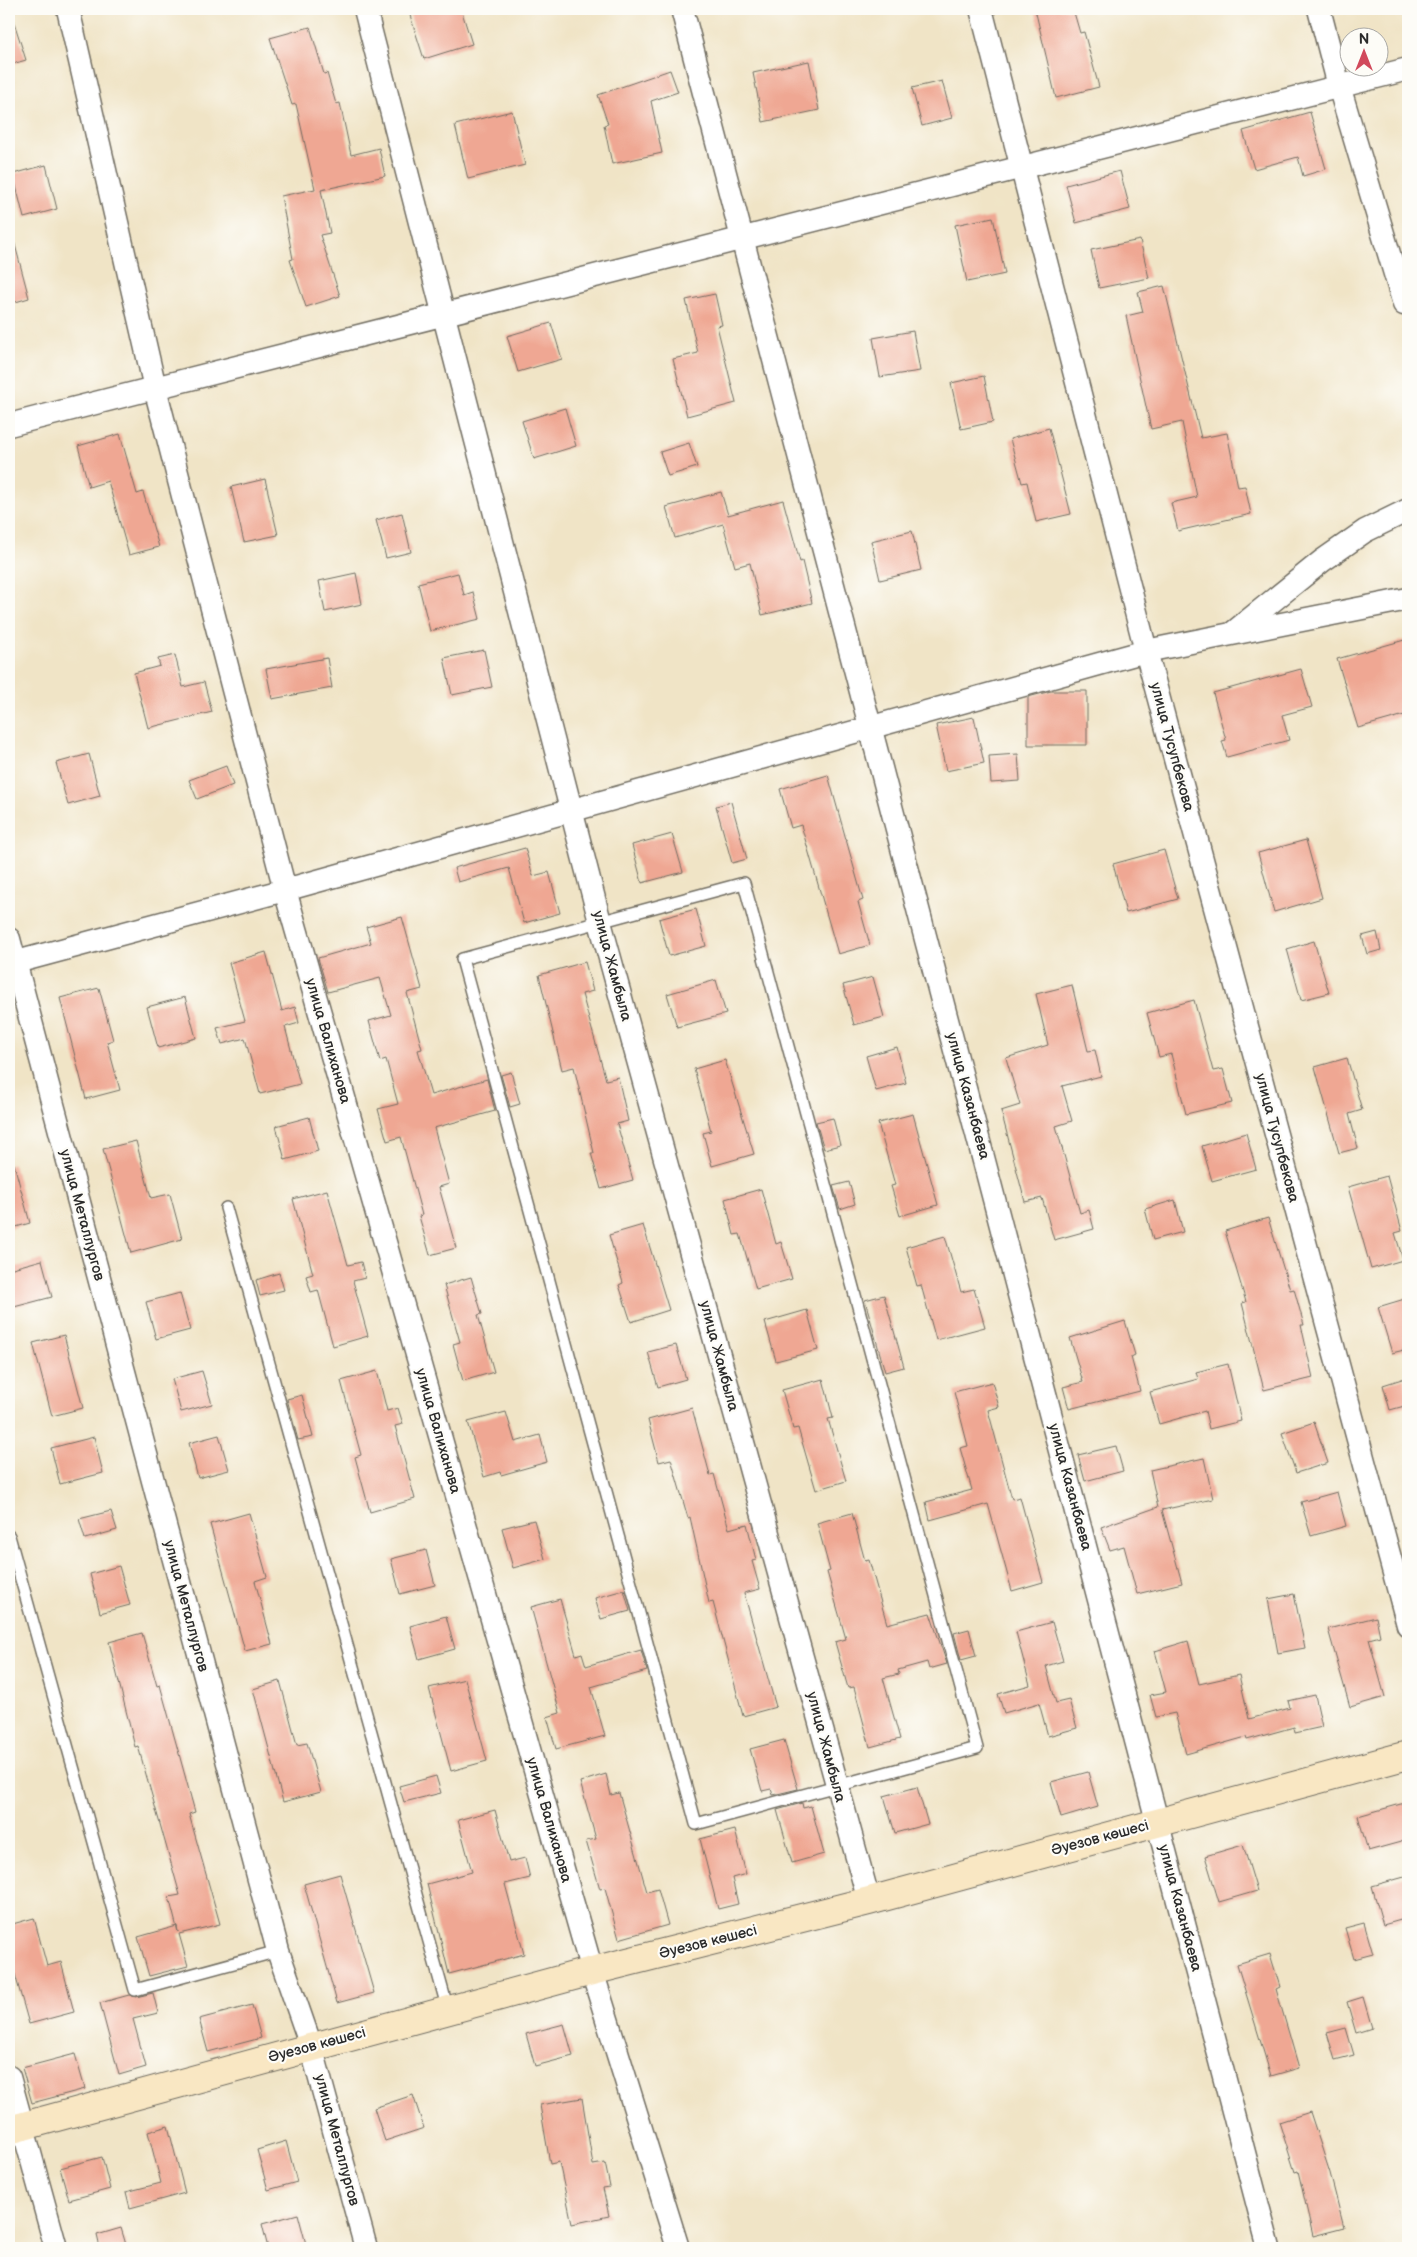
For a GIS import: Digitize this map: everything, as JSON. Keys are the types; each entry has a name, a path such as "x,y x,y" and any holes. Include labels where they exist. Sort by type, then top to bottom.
{"main road":[{"name":"Әуезов көшесі","path":"16,2129 311,2046 592,1971 869,1901 1408,1754"}],"street":[{"name":"улица Валиханова","path":"68,9 155,388 285,890 592,1971 678,2248"},
{"name":"улица Жамбыла","path":"366,9 600,922 869,1901"},
{"name":"улица Казанбаева","path":"682,9 872,727 1269,2248"},
{"name":"улица Тусупбекова","path":"981,9 1146,651 1408,1625"},
{"path":"1319,9 1339,86 1404,304"},
{"path":"9,425 1408,69"},
{"path":"1231,634 1330,556 1365,531 1408,510"},
{"path":"12,963 285,890 1146,651 1408,599"},
{"name":"улица Металлургов","path":"9,939 12,963 278,1951 311,2046 366,2248"},
{"path":"9,2077 16,2129 56,2248"}],"lane":[{"path":"744,883 977,1748 837,1786 696,1824 462,959 744,883"},
{"path":"226,1208 448,2010"},
{"path":"9,1536 135,1990 278,1951"}],"building":[{"path":"408,9 461,9 472,44 424,59"},
{"path":"1035,9 1073,9 1080,33 1084,32 1099,87 1056,98"},
{"path":"9,16 12,16 26,60 9,65"},
{"path":"310,27 324,74 327,73 336,104 340,103 351,155 379,148 385,176 321,190 330,233 320,235 340,296 306,307 290,260 293,259 281,196 315,189 296,104 292,105 270,38"},
{"path":"809,61 819,110 763,122 753,73"},
{"path":"670,70 678,92 651,101 662,153 612,164 604,125 608,124 598,95"},
{"path":"942,81 952,118 922,126 912,88"},
{"path":"512,111 525,165 468,179 455,125"},
{"path":"1310,112 1326,169 1303,176 1298,157 1254,169 1243,131"},
{"path":"46,165 57,209 24,218 13,174"},
{"path":"1120,171 1130,209 1076,223 1066,185"},
{"path":"993,217 1005,274 967,282 955,225"},
{"path":"1140,240 1149,278 1099,288 1091,250"},
{"path":"14,241 29,298 9,304 9,242"},
{"path":"1164,286 1201,438 1227,433 1238,487 1245,486 1251,514 1178,531 1171,503 1197,497 1182,422 1151,429 1126,316 1143,312 1138,292"},
{"path":"715,294 722,325 717,326 736,403 687,416 673,359 698,353 686,300"},
{"path":"551,323 562,359 518,372 507,336"},
{"path":"913,331 920,371 880,377 873,338"},
{"path":"984,376 993,422 961,429 951,383"},
{"path":"565,408 576,446 534,459 522,421"},
{"path":"1049,428 1071,514 1036,522 1027,482 1022,483 1010,439"},
{"path":"120,434 137,494 143,492 159,547 129,555 108,481 89,487 78,446"},
{"path":"689,443 697,467 668,476 660,452"},
{"path":"265,479 278,535 244,542 231,487"},
{"path":"721,492 728,515 783,500 800,562 802,561 812,603 762,615 750,563 735,567 723,524 675,538 666,507"},
{"path":"402,513 411,552 386,558 376,520"},
{"path":"912,531 921,570 880,580 871,541"},
{"path":"356,573 362,604 325,612 319,581"},
{"path":"458,573 464,595 473,592 480,619 430,631 418,583"},
{"path":"1408,639 1408,714 1358,728 1337,659"},
{"path":"484,650 492,687 452,695 444,658"},
{"path":"175,655 183,687 204,682 212,712 148,728 134,673 160,666 158,659"},
{"path":"327,658 332,688 272,699 266,669"},
{"path":"1301,669 1312,707 1282,715 1289,740 1227,757 1222,741 1226,740 1213,693"},
{"path":"1051,691 1087,691 1087,745 1028,745 1028,697"},
{"path":"974,717 984,763 946,771 936,725"},
{"path":"89,754 100,796 68,805 56,763"},
{"path":"1018,754 1020,781 991,783 989,756"},
{"path":"226,766 233,785 197,799 189,780"},
{"path":"828,775 863,900 858,902 870,945 838,954 801,825 791,828 780,789"},
{"path":"731,802 747,859 732,863 716,806"},
{"path":"672,834 683,872 642,883 632,845"},
{"path":"1306,840 1322,898 1274,912 1258,853"},
{"path":"525,848 533,876 549,872 560,913 524,923 509,868 458,882 454,868"},
{"path":"1164,850 1178,899 1126,913 1113,864"},
{"path":"696,909 706,946 669,956 659,919"},
{"path":"402,917 422,989 407,993 422,1049 418,1050 431,1095 487,1079 495,1111 434,1128 449,1184 439,1187 456,1248 430,1255 419,1216 422,1215 401,1137 387,1141 378,1109 398,1104 386,1059 380,1061 369,1021 391,1015 380,978 328,992 318,958 371,943 366,927"},
{"path":"1377,932 1381,950 1367,954 1362,936"},
{"path":"1314,941 1329,993 1301,1000 1287,949"},
{"path":"266,952 282,1011 295,1007 299,1023 285,1027 300,1084 260,1094 245,1038 222,1044 217,1028 245,1021 229,963"},
{"path":"585,962 593,991 582,994 606,1080 618,1077 628,1121 617,1124 633,1180 601,1189 591,1153 594,1153 574,1067 562,1070 539,975"},
{"path":"873,977 884,1017 854,1025 843,985"},
{"path":"716,980 726,1014 677,1027 667,994"},
{"path":"1072,985 1088,1051 1095,1050 1101,1076 1062,1086 1072,1121 1056,1126 1080,1213 1089,1210 1094,1229 1054,1240 1042,1198 1025,1202 1001,1111 1020,1105 1006,1058 1048,1045 1036,994"},
{"path":"99,988 113,1040 107,1042 120,1090 86,1099 60,998"},
{"path":"185,997 196,1038 158,1048 147,1007"},
{"path":"1194,1000 1213,1071 1223,1069 1232,1103 1186,1114 1171,1054 1159,1057 1147,1013"},
{"path":"897,1047 906,1083 876,1091 866,1056"},
{"path":"1347,1058 1362,1110 1349,1114 1358,1148 1339,1153 1315,1067"},
{"path":"725,1060 754,1154 712,1166 703,1133 711,1131 694,1069"},
{"path":"511,1072 520,1104 510,1107 501,1075"},
{"path":"913,1114 938,1205 900,1216 891,1186 895,1185 878,1123"},
{"path":"309,1117 318,1151 285,1160 276,1126"},
{"path":"833,1118 840,1145 824,1149 816,1122"},
{"path":"1246,1133 1256,1169 1212,1181 1202,1146"},
{"path":"136,1141 151,1198 170,1194 182,1239 131,1253 103,1149"},
{"path":"14,1164 30,1223 9,1229 9,1165"},
{"path":"1387,1176 1402,1231 1395,1233 1403,1260 1371,1269 1348,1187"},
{"path":"849,1182 855,1204 840,1209 833,1186"},
{"path":"761,1189 776,1244 781,1242 792,1279 756,1289 740,1234 734,1235 725,1199"},
{"path":"327,1190 348,1265 361,1262 365,1278 353,1281 368,1336 333,1346 318,1290 311,1292 306,1276 313,1274 293,1199"},
{"path":"1175,1200 1183,1232 1153,1240 1145,1209"},
{"path":"1268,1218 1290,1290 1294,1289 1304,1325 1301,1325 1313,1378 1264,1390 1242,1303 1246,1302 1225,1231"},
{"path":"643,1225 669,1310 631,1322 619,1285 623,1283 609,1235"},
{"path":"945,1236 961,1292 974,1289 985,1327 936,1340 921,1285 917,1286 906,1247"},
{"path":"42,1260 52,1297 14,1307 9,1289 9,1269"},
{"path":"279,1273 284,1290 260,1296 256,1280"},
{"path":"471,1277 482,1314 478,1315 494,1372 463,1381 453,1344 460,1342 444,1285"},
{"path":"180,1293 190,1330 156,1339 146,1302"},
{"path":"884,1295 904,1367 885,1372 865,1300"},
{"path":"1408,1298 1408,1349 1392,1353 1378,1307"},
{"path":"807,1310 818,1350 776,1361 765,1322"},
{"path":"1125,1321 1135,1355 1131,1357 1140,1391 1069,1409 1063,1387 1083,1382 1070,1338"},
{"path":"64,1335 83,1408 52,1416 33,1343"},
{"path":"676,1345 686,1379 658,1387 648,1352"},
{"path":"1228,1364 1241,1421 1209,1429 1205,1411 1159,1424 1150,1392 1198,1379 1196,1372"},
{"path":"202,1371 212,1404 181,1412 172,1379"},
{"path":"377,1371 387,1411 398,1408 403,1424 395,1426 415,1499 370,1512 355,1457 361,1455 341,1381"},
{"path":"1405,1378 1408,1405 1390,1410 1383,1385"},
{"path":"823,1379 833,1418 828,1419 846,1481 816,1490 798,1428 793,1429 782,1390"},
{"path":"992,1382 999,1407 988,1410 1012,1499 1020,1497 1043,1582 1012,1591 988,1504 930,1520 926,1502 972,1490 960,1448 968,1446 954,1392"},
{"path":"302,1395 313,1437 298,1440 287,1399"},
{"path":"692,1408 710,1475 714,1474 729,1529 747,1524 756,1560 752,1561 760,1589 744,1593 776,1707 743,1716 713,1602 709,1603 690,1517 688,1518 671,1459 659,1462 648,1420"},
{"path":"506,1412 515,1442 540,1435 547,1462 501,1475 500,1472 484,1477 468,1422"},
{"path":"1314,1422 1328,1463 1296,1473 1282,1433"},
{"path":"219,1435 229,1470 198,1478 189,1443"},
{"path":"94,1437 103,1473 60,1484 51,1448"},
{"path":"1116,1446 1123,1471 1085,1481 1078,1455"},
{"path":"1204,1458 1213,1499 1162,1510 1182,1583 1137,1594 1124,1546 1110,1550 1101,1527 1158,1507 1150,1470"},
{"path":"1337,1492 1346,1526 1311,1536 1301,1502"},
{"path":"111,1511 117,1530 85,1539 79,1519"},
{"path":"249,1513 267,1577 255,1581 272,1644 245,1651 210,1524"},
{"path":"852,1513 865,1561 869,1560 887,1624 930,1613 947,1664 929,1669 927,1662 898,1670 899,1674 883,1678 900,1739 870,1747 854,1687 848,1688 835,1642 846,1639 827,1572 830,1571 817,1523"},
{"path":"534,1520 545,1559 513,1568 502,1528"},
{"path":"426,1550 435,1585 400,1594 391,1559"},
{"path":"119,1566 130,1605 100,1613 90,1574"},
{"path":"624,1590 630,1611 601,1619 595,1598"},
{"path":"1294,1594 1305,1648 1278,1653 1268,1599"},
{"path":"560,1599 576,1655 582,1653 586,1666 641,1650 647,1671 591,1687 605,1736 556,1749 547,1717 560,1713 531,1607"},
{"path":"446,1616 455,1649 419,1659 410,1626"},
{"path":"1376,1617 1380,1636 1369,1639 1385,1697 1350,1707 1328,1629"},
{"path":"1052,1622 1063,1661 1046,1666 1056,1703 1069,1700 1077,1728 1048,1736 1039,1703 1004,1713 998,1694 1030,1685 1016,1632"},
{"path":"969,1629 976,1656 961,1660 954,1633"},
{"path":"142,1633 157,1686 160,1685 195,1812 189,1814 220,1924 179,1934 188,1966 149,1976 138,1937 176,1926 169,1897 180,1895 138,1746 135,1747 109,1642"},
{"path":"1188,1641 1199,1684 1239,1675 1249,1719 1290,1708 1288,1701 1315,1695 1322,1727 1295,1733 1294,1727 1247,1740 1246,1737 1186,1754 1175,1713 1156,1717 1150,1695 1166,1692 1155,1651"},
{"path":"465,1679 487,1761 451,1771 429,1688"},
{"path":"280,1681 297,1745 307,1743 321,1792 283,1802 253,1689"},
{"path":"784,1740 798,1789 773,1795 771,1789 762,1791 750,1749"},
{"path":"1088,1772 1098,1807 1061,1818 1051,1782"},
{"path":"606,1774 611,1795 619,1793 647,1892 658,1889 668,1925 619,1939 605,1888 600,1889 586,1841 596,1839 580,1782"},
{"path":"436,1776 441,1793 404,1802 399,1786"},
{"path":"917,1787 928,1824 895,1833 884,1796"},
{"path":"1408,1802 1408,1840 1368,1851 1358,1816"},
{"path":"802,1803 803,1808 811,1806 824,1854 792,1863 777,1810"},
{"path":"495,1810 509,1862 525,1858 530,1878 505,1884 524,1954 449,1974 427,1884 472,1872 458,1820"},
{"path":"735,1830 746,1874 732,1878 738,1904 718,1909 700,1839"},
{"path":"1243,1845 1257,1891 1219,1902 1205,1856"},
{"path":"340,1874 374,1993 337,2003 304,1884"},
{"path":"1408,1876 1408,1918 1383,1925 1372,1886"},
{"path":"34,1918 47,1966 61,1962 74,2012 29,2024 9,1953 9,1925"},
{"path":"1364,1923 1373,1954 1354,1959 1345,1928"},
{"path":"1270,1954 1280,1987 1276,1989 1299,2068 1271,2076 1237,1964"},
{"path":"153,1993 158,2013 133,2019 146,2067 119,2075 100,2003 129,1995 136,1997"},
{"path":"1363,1997 1372,2028 1356,2033 1347,2002"},
{"path":"252,2005 261,2038 208,2052 199,2019"},
{"path":"564,2024 573,2056 535,2066 526,2034"},
{"path":"1346,2028 1354,2055 1335,2060 1327,2033"},
{"path":"75,2054 85,2089 32,2103 22,2068"},
{"path":"413,2095 424,2128 385,2141 374,2108"},
{"path":"582,2098 593,2165 605,2163 610,2187 603,2188 609,2216 572,2224 559,2162 550,2164 540,2105"},
{"path":"1310,2112 1330,2173 1344,2228 1313,2236 1298,2171 1295,2172 1279,2122"},
{"path":"168,2126 185,2193 130,2208 126,2192 161,2183 148,2132"},
{"path":"286,2141 297,2182 268,2190 257,2150"},
{"path":"102,2157 110,2189 69,2200 60,2168"},
{"path":"298,2214 307,2248 268,2248 262,2224"},
{"path":"121,2228 127,2248 100,2248 97,2235"}]}
